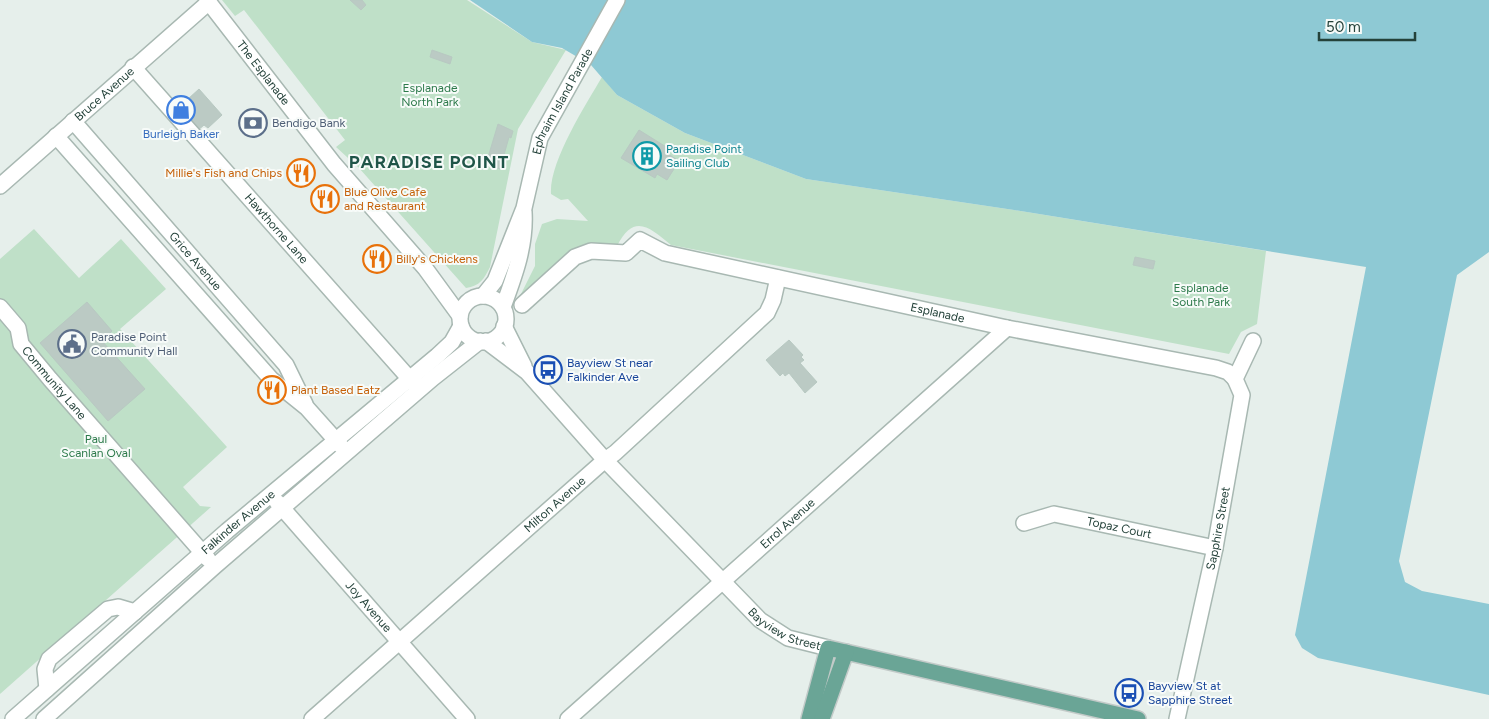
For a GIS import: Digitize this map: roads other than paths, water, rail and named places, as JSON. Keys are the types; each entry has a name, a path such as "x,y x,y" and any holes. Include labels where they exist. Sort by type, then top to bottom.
{"main road":[{"name":"Bayview Street","path":"828,648 1138,719"},
{"path":"809,719 828,648"},
{"path":"822,719 846,652"}],"street":[{"name":"Ephraim Island Parade","path":"477,298 495,281 524,208 540,138 569,82 617,0"},
{"name":"Bruce Avenue","path":"0,186 208,1"},
{"name":"The Esplanade","path":"208,1 334,164 437,283 460,321"},
{"name":"Hawthorne Lane","path":"134,67 419,390"},
{"name":"Grice Avenue","path":"74,121 286,365 307,408"},
{"name":"Grice Avenue","path":"56,136 279,385 307,408 347,453"},
{"path":"76,159 93,144"},
{"name":"Ephraim Island Parade","path":"502,307 517,269 525,226 524,208"},
{"name":"Esplanade","path":"522,304 575,257 591,251 626,253 640,240 665,253 1008,328 1216,368 1228,372 1235,380"},
{"name":"Milton Avenue","path":"312,719 605,460 616,453 767,313 773,300 778,278"},
{"name":"The Esplanade","path":"437,283 477,298"},
{"path":"491,297 502,307 505,315 504,326 498,335 483,341 469,337 460,321 466,304 477,298 491,297"},
{"name":"Community Lane","path":"0,307 18,328 21,344 38,365 215,566"},
{"name":"Falkinder Avenue","path":"13,719 202,552 335,438 446,347 460,321"},
{"name":"Bayview Street","path":"504,326 527,372"},
{"name":"Errol Avenue","path":"568,719 1008,328"},
{"name":"Falkinder Avenue","path":"44,719 215,566 284,509 419,390 483,341"},
{"name":"Bayview Street","path":"483,341 527,372 605,460 755,615 776,632 795,640 828,648"},
{"path":"1235,380 1253,341"},
{"path":"279,385 291,374"},
{"name":"Sapphire Street","path":"1177,719 1215,548 1242,395 1235,380"},
{"name":"Joy Avenue","path":"270,494 467,719"},
{"name":"Topaz Court","path":"1024,523 1054,514 1215,548"},
{"path":"70,695 53,684 45,669 49,660 108,609 118,607 135,612"}],"water":[{"path":"470,0 1489,0 1489,252 1457,275 1399,561 1405,582 1422,591 1489,604 1489,695 1318,658 1302,648 1295,635 1366,267 1014,210 806,179 685,133 617,95 591,65 562,48 532,42"}],"place":[{"name":"Burleigh Baker","path":"181,110"},
{"name":"Bendigo Bank","path":"253,123"},
{"name":"Paradise Point Sailing Club","path":"647,156"},
{"name":"Millie's Fish and Chips","path":"301,173"},
{"name":"Blue Olive Cafe and Restaurant","path":"325,199"},
{"name":"Billy's Chickens","path":"377,259"},
{"name":"Paradise Point Community Hall","path":"72,344"},
{"name":"Bayview St near Falkinder Ave","path":"548,370"},
{"name":"Plant Based Eatz","path":"272,390"},
{"name":"Bayview St at Sapphire Street","path":"1129,693"}],"district":[{"name":"PARADISE POINT","path":"429,162"}],"park label":[{"name":"Esplanade North Park","path":"430,95"},
{"name":"Esplanade South Park","path":"1201,295"},
{"name":"Paul Scanlan Oval","path":"96,446"}]}
